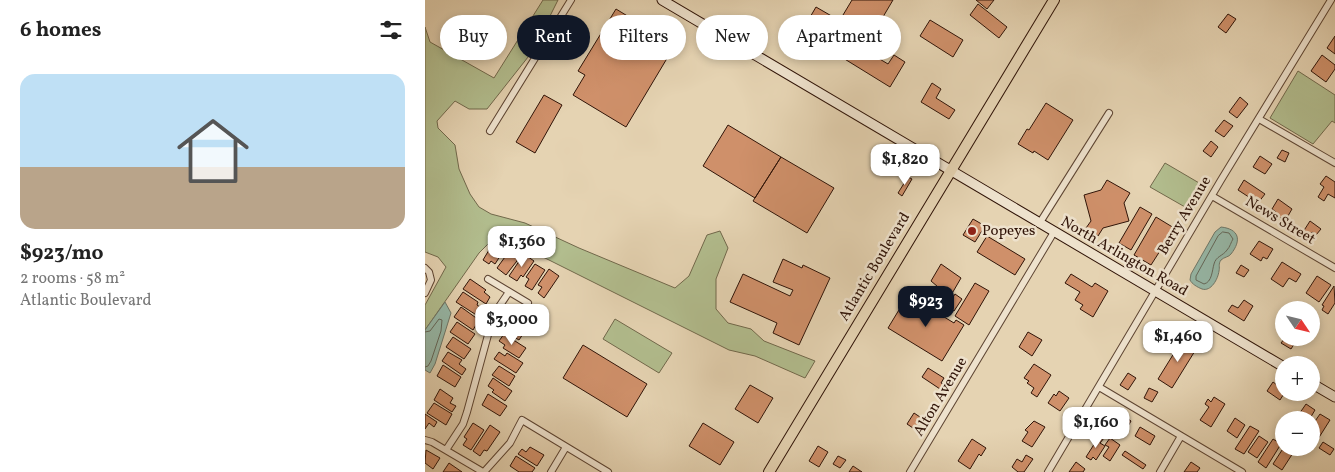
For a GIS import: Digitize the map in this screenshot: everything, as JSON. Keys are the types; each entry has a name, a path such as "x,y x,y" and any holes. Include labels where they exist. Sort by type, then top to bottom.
{"main road":[{"name":"North Arlington Road","path":"662,0 1275,362"},
{"name":"Atlantic Boulevard","path":"769,472 1054,0"},
{"path":"1320,388 1335,397"}],"street":[{"path":"491,131 571,0"},
{"name":"Berry Avenue","path":"1048,472 1331,0"},
{"path":"1039,224 1109,113"},
{"path":"1259,119 1335,163"},
{"name":"News Street","path":"1212,196 1335,268"},
{"name":"Alton Avenue","path":"911,472 1054,232"},
{"path":"425,268 429,272 431,280 425,293"},
{"path":"488,279 528,303"},
{"path":"446,450 463,424 494,314 509,292"},
{"path":"1099,387 1243,472"},
{"path":"429,441 483,472 510,442 522,420 607,472"},
{"path":"1160,472 1181,436"},
{"path":"551,472 566,447"}],"shaded area":[{"path":"543,0 558,0 550,15 534,15"},
{"path":"425,27 430,42 440,48 440,60 462,60 494,78 517,41 517,60 526,60 487,109 469,109 455,101 437,121 438,128 455,145 459,169 470,194 479,207 491,214 525,223 675,288 689,276 707,235 720,231 728,248 716,279 716,309 728,323 751,329 764,341 815,361 805,378 755,356 729,350 507,239 492,240 479,253 425,330 425,305 446,267 438,257 425,252"},
{"path":"1298,71 1335,95 1335,123 1332,121 1313,144 1270,118"},
{"path":"1165,163 1206,187 1192,211 1150,187"},
{"path":"615,319 672,353 659,373 603,339"}],"water":[{"path":"1221,227 1232,230 1235,233 1237,244 1230,255 1220,261 1216,281 1208,289 1202,289 1190,280 1191,274 1215,232"},
{"path":"445,302 451,313 435,364 430,373 425,370 425,330"}],"building":[{"path":"852,0 893,0 884,15 843,15"},
{"path":"976,0 994,0 987,9"},
{"path":"978,4 1007,27 999,38 970,15"},
{"path":"816,7 830,15 811,15"},
{"path":"616,9 626,15 612,15"},
{"path":"1228,14 1236,19 1226,33 1218,27"},
{"path":"930,20 963,40 953,57 920,36"},
{"path":"600,35 600,60 666,60 626,127 573,95 585,75 578,71 585,60 590,60 590,51"},
{"path":"1335,36 1335,54 1327,48"},
{"path":"1322,55 1335,65 1335,69 1326,82 1311,71"},
{"path":"901,59 905,62 890,87 846,60 881,60 888,64 891,60"},
{"path":"932,83 941,89 936,98 955,110 949,119 921,102"},
{"path":"544,95 562,105 535,153 516,142"},
{"path":"1240,97 1248,104 1237,118 1229,112"},
{"path":"1046,103 1073,120 1048,160 1018,144"},
{"path":"1224,120 1233,126 1224,137 1215,131"},
{"path":"728,125 781,157 755,198 703,166"},
{"path":"1211,141 1218,147 1211,157 1203,151"},
{"path":"1282,150 1289,153 1285,162 1277,158"},
{"path":"1260,156 1272,164 1265,174 1253,167"},
{"path":"781,157 834,188 807,233 753,201"},
{"path":"1326,176 1335,182 1335,198 1328,194 1324,201 1318,197 1324,187 1320,184"},
{"path":"908,177 912,179 902,196 898,193"},
{"path":"1107,180 1130,193 1124,203 1129,221 1103,228 1098,236 1086,228 1091,221 1084,195 1101,190"},
{"path":"1244,180 1265,194 1258,203 1238,190"},
{"path":"1278,199 1292,209 1285,221 1275,214 1276,212 1272,209"},
{"path":"1140,207 1152,214 1131,250 1119,243"},
{"path":"1156,217 1179,231 1172,243 1167,240 1151,265 1134,255"},
{"path":"973,219 985,226 975,242 963,235"},
{"path":"1310,221 1321,229 1316,235 1312,232 1309,236 1303,232"},
{"path":"987,236 1025,259 1015,275 977,252"},
{"path":"495,240 506,247 495,264 491,261 489,264 483,260"},
{"path":"1259,241 1273,249 1267,259 1263,257 1261,261 1250,254"},
{"path":"510,250 520,257 506,275 497,268"},
{"path":"524,254 534,261 523,277 521,275 517,281 509,276"},
{"path":"783,259 802,268 803,265 830,278 799,345 773,333 777,323 730,302 743,274 790,296 793,290 773,282"},
{"path":"1282,262 1301,274 1296,282 1289,278 1283,287 1271,279"},
{"path":"535,264 545,270 532,290 525,286 529,279 526,277"},
{"path":"941,264 961,278 943,309 936,305 944,292 931,281"},
{"path":"1241,265 1249,270 1244,277 1236,273"},
{"path":"549,269 559,276 544,298 538,293 542,287 538,285"},
{"path":"1071,274 1092,287 1095,283 1108,291 1093,317 1080,309 1083,305 1075,300 1080,292 1065,283"},
{"path":"1317,276 1331,285 1320,301 1306,293"},
{"path":"470,279 486,290 484,292 490,297 486,304 463,289"},
{"path":"975,283 989,291 969,325 955,316"},
{"path":"1334,286 1335,303 1328,314 1322,310 1324,306 1322,305"},
{"path":"463,292 478,302 477,305 483,309 478,316 456,302"},
{"path":"955,294 962,299 954,311 947,307"},
{"path":"908,295 954,323 956,320 964,325 942,361 888,328"},
{"path":"1244,300 1253,306 1244,321 1228,311 1232,305 1238,308"},
{"path":"461,307 479,320 473,330 454,317"},
{"path":"512,309 518,312 520,310 533,318 526,328 508,316"},
{"path":"507,319 525,331 519,340 506,332 509,327 504,324"},
{"path":"457,322 475,334 468,344 450,332"},
{"path":"1028,332 1042,340 1032,356 1019,347"},
{"path":"504,334 526,348 519,358 503,348 505,345 499,341"},
{"path":"453,337 471,349 464,359 446,347"},
{"path":"1184,337 1198,346 1172,388 1158,379"},
{"path":"583,345 647,384 627,417 563,378"},
{"path":"448,352 462,360 459,364 466,369 462,375 442,361"},
{"path":"499,352 505,356 507,353 523,363 516,373 494,359"},
{"path":"1034,364 1051,375 1037,397 1031,393 1034,388 1024,378"},
{"path":"443,365 461,377 455,387 437,376"},
{"path":"499,366 515,376 509,386 492,375"},
{"path":"928,368 944,378 941,383 944,384 940,389 922,377"},
{"path":"1128,373 1136,378 1128,390 1120,385"},
{"path":"493,378 512,391 505,401 492,392 494,390 488,386"},
{"path":"1273,382 1275,383 1275,397 1267,391"},
{"path":"750,385 773,398 758,423 735,409"},
{"path":"1149,388 1158,392 1152,402 1144,398"},
{"path":"440,389 453,398 450,403 456,406 452,412 434,400"},
{"path":"1059,391 1069,398 1060,411 1048,403 1054,394 1056,396"},
{"path":"488,394 507,406 500,416 482,405"},
{"path":"1214,397 1225,404 1211,427 1200,420 1209,407 1205,404 1208,399 1211,402"},
{"path":"434,403 452,414 446,425 427,413"},
{"path":"1306,404 1315,410 1314,411 1301,411"},
{"path":"914,413 923,419 916,430 907,424"},
{"path":"1108,413 1121,421 1124,416 1131,421 1126,430 1104,420"},
{"path":"425,414 437,422 434,427 429,423 425,429"},
{"path":"1320,414 1330,420 1320,436"},
{"path":"1235,418 1245,425 1237,438 1227,431"},
{"path":"1034,421 1045,427 1032,447 1022,441 1028,432 1025,430"},
{"path":"473,423 484,430 471,450 463,445 467,439 464,437"},
{"path":"703,423 734,442 720,465 689,446"},
{"path":"490,425 500,432 487,451 484,450 480,456 473,451"},
{"path":"1250,426 1259,431 1244,454 1235,449"},
{"path":"1140,427 1155,436 1150,445 1135,436"},
{"path":"1100,435 1104,438 1100,443 1105,446 1096,460 1093,457 1091,460 1086,457"},
{"path":"1259,436 1268,442 1257,458 1248,452"},
{"path":"1110,438 1120,445 1110,461 1103,456 1109,447 1105,445"},
{"path":"972,439 986,448 981,456 979,454 970,469 958,461"},
{"path":"1273,439 1275,440 1275,454 1266,468 1258,462"},
{"path":"1323,442 1334,449 1330,455 1320,449"},
{"path":"818,446 828,452 819,467 809,461"},
{"path":"530,447 544,455 537,466 518,454 522,449 526,452"},
{"path":"426,450 440,458 433,469 425,463"},
{"path":"1125,451 1146,465 1143,469 1122,455"},
{"path":"1026,455 1033,459 1024,472 1018,472 1012,467 1017,459 1022,462"},
{"path":"516,456 535,468 532,472 519,472 510,466"},
{"path":"838,456 846,460 840,468 833,464"},
{"path":"1278,456 1291,456 1282,470 1273,464"},
{"path":"1076,462 1085,469 1083,472 1069,472"},
{"path":"1191,462 1200,468 1197,472 1184,472"},
{"path":"449,463 462,472 443,472"},
{"path":"853,466 862,472 849,472"}],"place":[{"name":"Popeyes","path":"972,231"}]}
